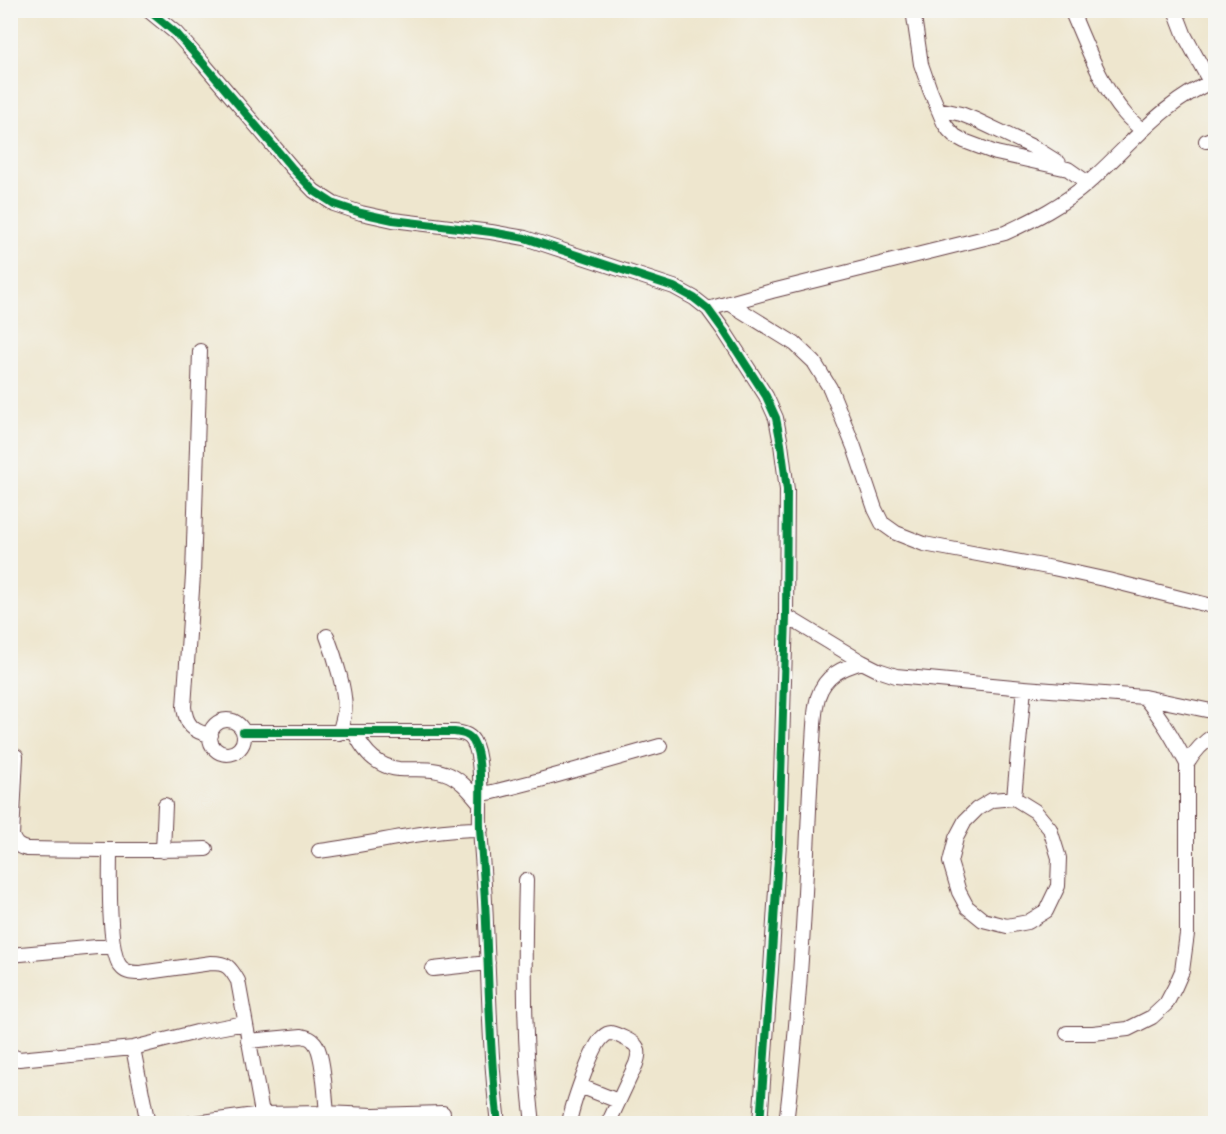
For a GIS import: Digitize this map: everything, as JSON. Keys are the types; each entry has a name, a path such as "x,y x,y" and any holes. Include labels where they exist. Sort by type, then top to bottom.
{"street":[{"path":"148,10 176,33 293,169 314,191 333,204 393,220 525,238 674,287 708,309 766,396 776,418 786,490 786,616 779,842 760,1124"},
{"path":"913,10 921,63 930,90 949,130 964,141 996,153 1068,169"},
{"path":"1071,10 1114,100 1125,115 1142,130"},
{"path":"708,309 1005,233 1065,202 1163,112 1190,92 1214,84 1185,36 1175,10"},
{"path":"938,109 976,120 1035,148 1088,183"},
{"path":"729,303 795,344 814,362 830,388 854,447 875,509 882,523 896,533 924,544 1097,577 1215,607"},
{"path":"200,351 193,575 184,707 188,723 195,731 211,735"},
{"path":"786,616 862,662 896,676 1144,697 1215,712"},
{"path":"327,636 345,701 345,713 339,733"},
{"path":"786,1124 793,1068 803,935 810,779 818,697 824,683 833,674 862,662"},
{"path":"1014,798 1024,688"},
{"path":"1144,697 1157,712 1187,764"},
{"path":"226,721 237,723 243,732 243,743 237,751 221,753 213,746 211,735 216,726 226,721"},
{"path":"243,732 454,732 465,734 473,741 477,753 480,798 489,1013 498,1124"},
{"path":"355,733 368,756 387,767 436,770 447,773 458,779 480,798"},
{"path":"1067,1033 1128,1029 1152,1017 1166,1004 1175,987 1182,971 1187,934 1187,764 1193,753 1215,734"},
{"path":"480,798 660,746"},
{"path":"16,756 12,836 18,847 110,851 206,849"},
{"path":"1014,798 1035,812 1050,829 1059,858 1058,886 1046,910 1028,922 1007,926 983,920 967,907 959,892 951,862 956,838 965,821 977,809 992,800 1014,798"},
{"path":"163,851 165,805"},
{"path":"319,851 431,833 481,829"},
{"path":"110,851 113,947 117,961 128,972 140,973 211,963 223,963 231,969 238,981 263,1119"},
{"path":"526,880 525,1008 533,1124"},
{"path":"10,955 113,947"},
{"path":"433,969 488,963"},
{"path":"10,1055 19,1059 133,1048 245,1023"},
{"path":"568,1124 580,1086 600,1038 611,1033 633,1042 637,1046 638,1054 636,1064 608,1124"},
{"path":"248,1041 302,1036 309,1037 316,1043 320,1054 327,1113"},
{"path":"133,1048 148,1124"},
{"path":"580,1086 618,1101"},
{"path":"188,1124 327,1113 374,1115 443,1113"}],"cycle path":[{"path":"148,10 176,33 314,191 334,204 393,220 525,238 674,287 708,309 766,396 776,418 787,490 786,616 779,842 760,1124"},
{"path":"243,732 454,732 467,735 473,741 480,771 480,827 490,1024 498,1124"}]}
